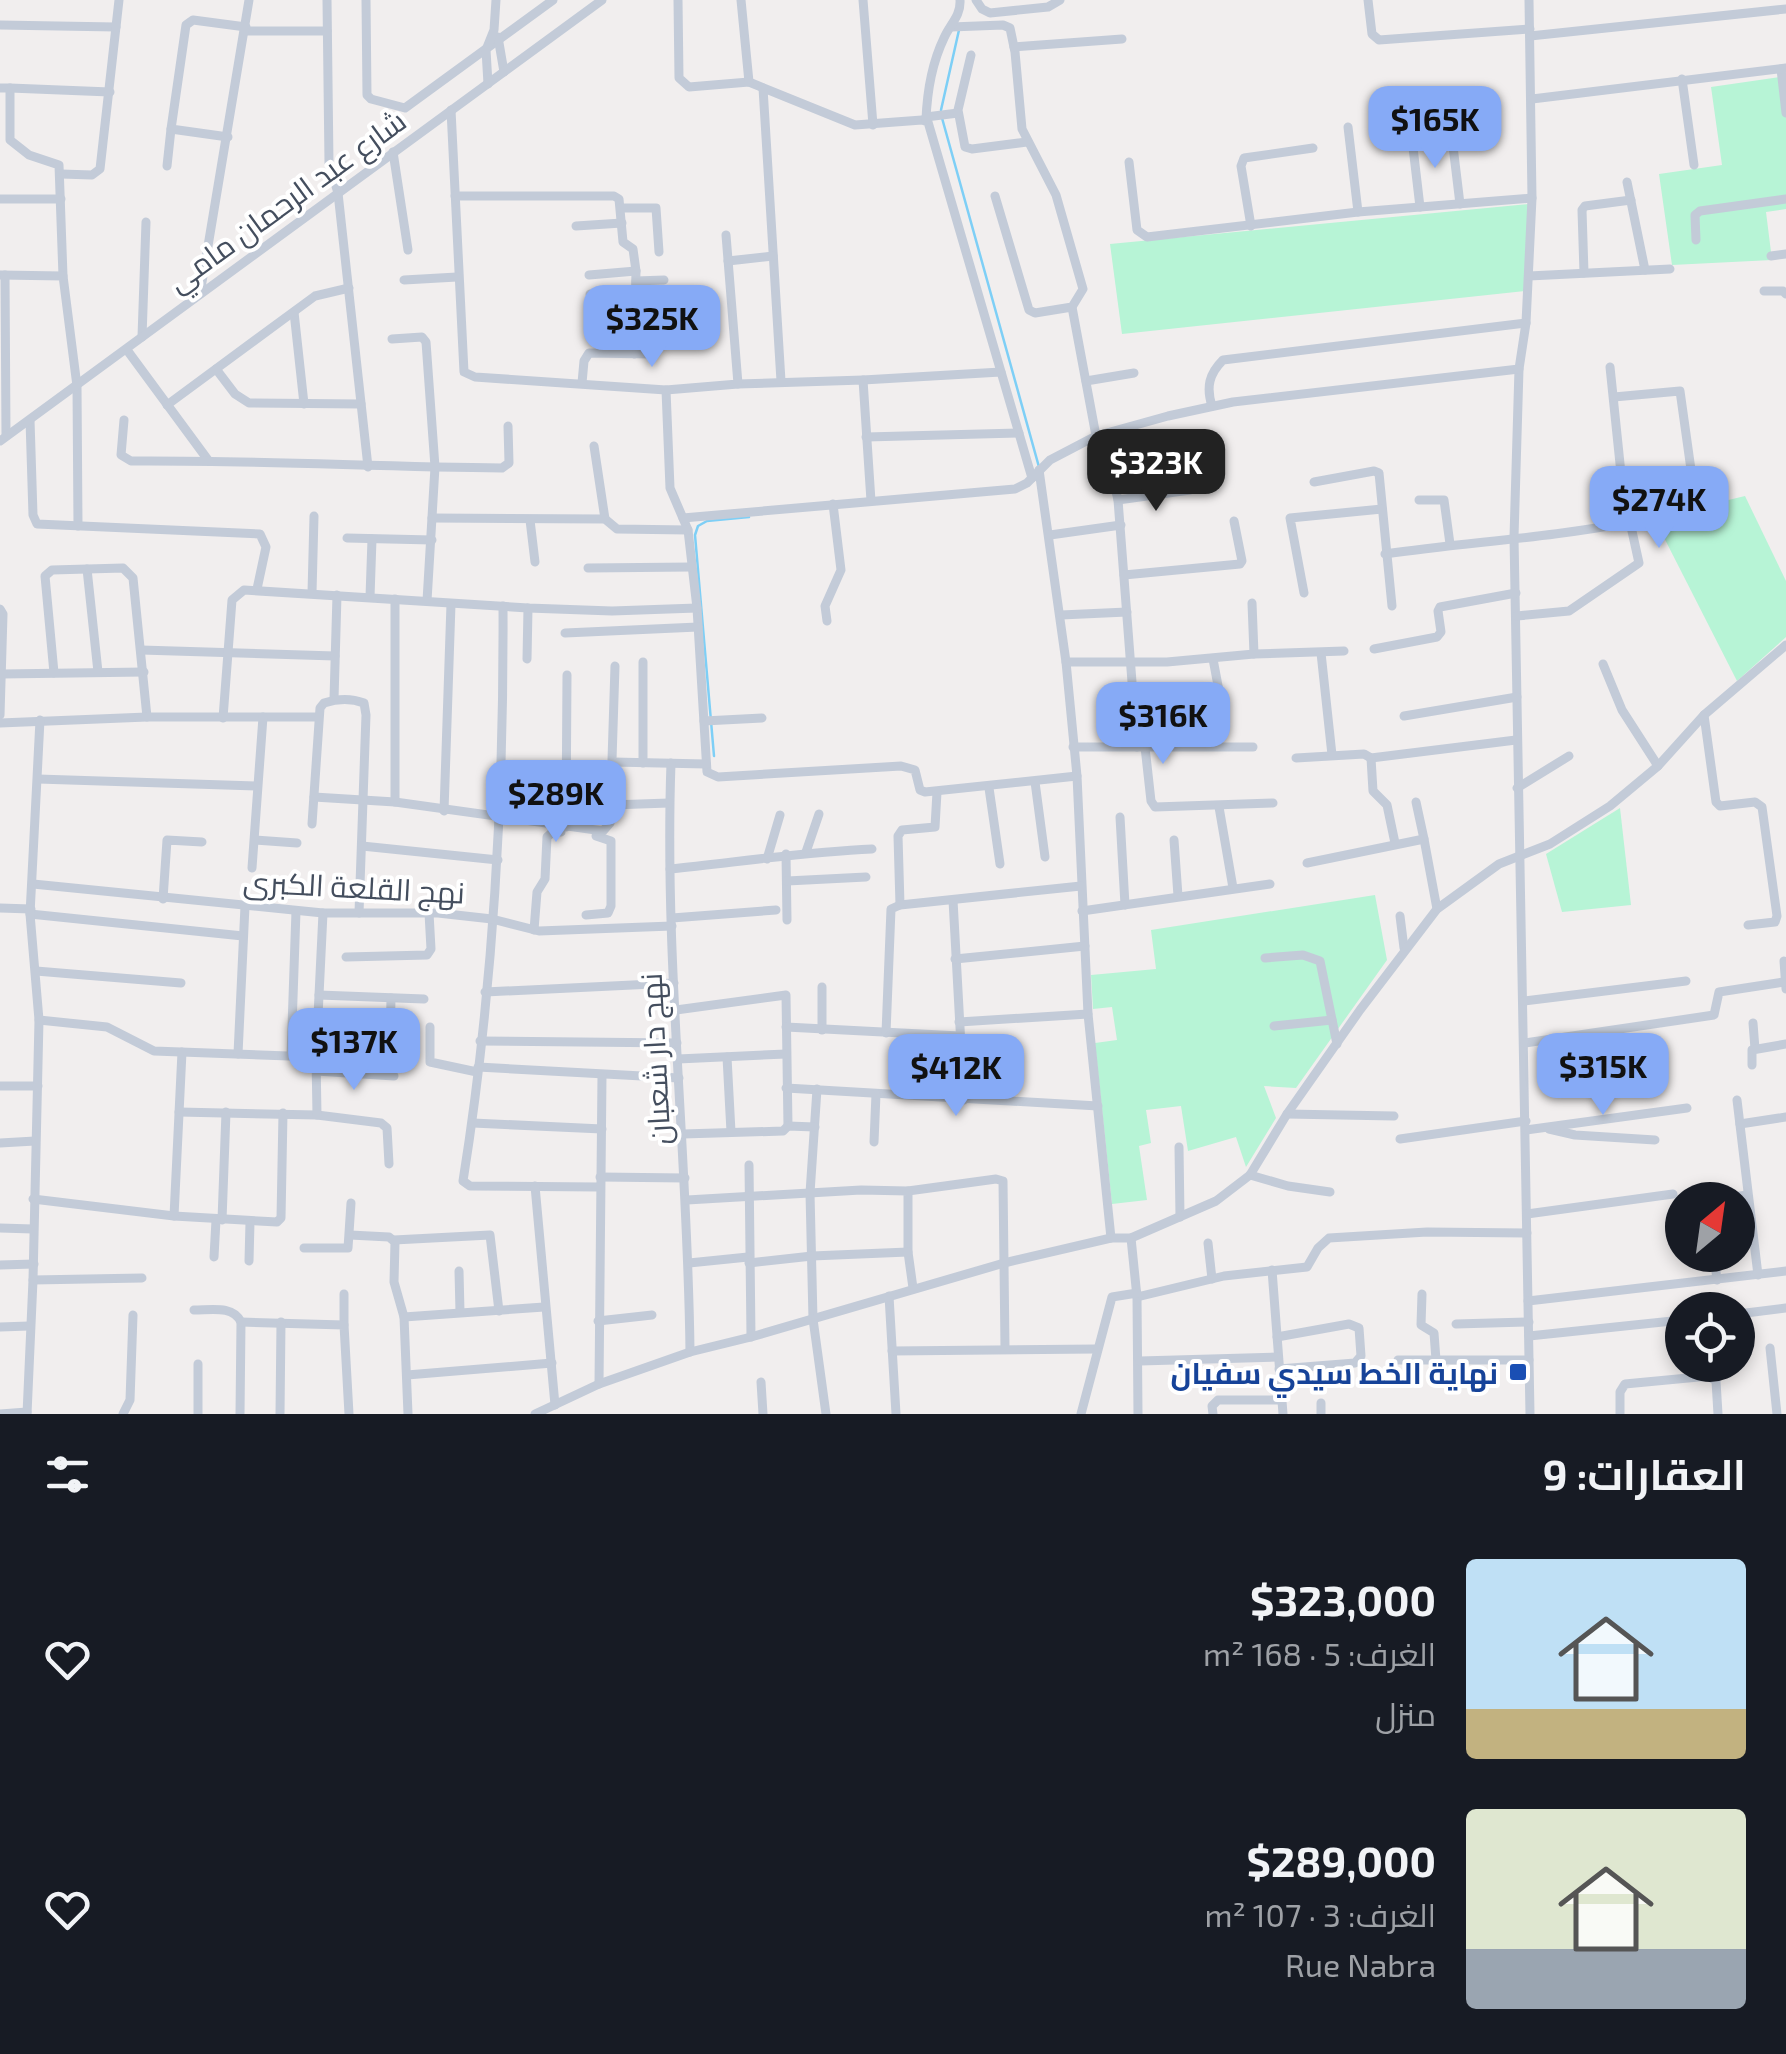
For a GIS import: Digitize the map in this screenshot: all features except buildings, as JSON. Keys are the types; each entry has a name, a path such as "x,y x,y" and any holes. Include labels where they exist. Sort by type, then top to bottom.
{"street":[{"path":"61,174 92,175 100,169 119,0"},
{"path":"200,294 249,0"},
{"path":"327,0 330,163 338,193 350,288 368,468"},
{"path":"366,0 367,95 402,108 486,50 497,35 553,0"},
{"path":"496,0 504,72"},
{"name":"شارع عبد الرحمان مامي","path":"3,439 602,0"},
{"path":"678,0 682,83 689,88 749,82 843,122 872,125 958,113"},
{"path":"741,0 749,82"},
{"path":"863,0 872,125"},
{"path":"960,0 960,9 944,36 930,82 926,118 1019,433 1036,474 1050,535 1077,776 1088,1014 1111,1238"},
{"path":"976,0 982,10 990,13 1039,9 1057,1"},
{"path":"1368,0 1372,34 1379,40 1530,32 1786,8"},
{"path":"1529,0 1532,198 1514,537 1530,1414"},
{"path":"1758,0 1760,13"},
{"path":"168,166 188,22 246,29 327,31"},
{"path":"0,25 116,27"},
{"path":"951,27 1010,28 1022,129 1056,195 1083,288 1072,307 1096,436 1110,466 1118,500 1130,662 1152,805 1219,807 1273,803"},
{"path":"1014,48 1122,39"},
{"path":"486,50 488,84"},
{"path":"970,55 958,113 963,143 969,149 1027,142"},
{"path":"1532,99 1784,69 1786,113"},
{"path":"1682,79 1694,165"},
{"path":"78,526 77,386 63,276 61,174 54,161 29,154 5,140 5,88 110,92"},
{"path":"763,88 781,380"},
{"path":"451,110 464,372 475,377 666,390 781,380 1001,372"},
{"path":"1348,126 1358,212"},
{"path":"171,129 228,138"},
{"path":"1452,138 1460,204"},
{"path":"1412,140 1420,207"},
{"path":"1250,226 1244,158 1313,148"},
{"path":"393,152 408,250"},
{"path":"1129,162 1141,236 1532,198"},
{"path":"1627,182 1645,270"},
{"path":"454,196 614,196 620,201 622,242 633,248 634,354"},
{"path":"995,196 1030,310 1035,314 1072,307"},
{"path":"0,199 62,199"},
{"path":"1696,240 1695,215 1700,211 1786,199"},
{"path":"1584,273 1582,210 1585,206 1631,200"},
{"path":"621,208 656,208 659,252"},
{"path":"142,336 146,222"},
{"path":"576,226 622,223"},
{"path":"726,235 738,384"},
{"path":"1771,256 1786,254"},
{"path":"728,261 773,256"},
{"path":"1528,276 1670,268"},
{"path":"3,439 2,275 63,276"},
{"path":"589,275 635,295 663,316"},
{"path":"404,280 457,277"},
{"path":"591,312 664,280"},
{"path":"167,406 320,294 350,288"},
{"path":"1764,291 1786,294"},
{"path":"590,294 664,299"},
{"path":"294,312 304,404"},
{"path":"1212,406 1208,385 1223,360 1526,322"},
{"path":"634,336 663,336"},
{"path":"392,339 422,337 426,342 436,468 427,601"},
{"path":"127,350 208,460"},
{"path":"582,383 589,352 652,354"},
{"path":"1517,616 1569,611 1640,564 1622,483 1610,368"},
{"path":"216,369 236,394 249,402 361,404"},
{"path":"683,518 1015,489 1050,460 1096,436 1212,406 1520,369"},
{"path":"1086,381 1134,373"},
{"path":"863,380 871,501"},
{"path":"666,390 670,488 688,530 697,608 707,772 718,777 911,767 918,775 920,790 937,792 1077,776"},
{"path":"1614,397 1680,391 1694,491"},
{"path":"30,420 35,520 43,526 260,534 266,548 257,589"},
{"path":"124,420 121,454 126,460 368,468 508,466 508,426"},
{"path":"866,437 1019,433"},
{"path":"594,446 605,519"},
{"path":"1314,482 1374,471 1381,477 1392,606"},
{"path":"1622,483 1692,476"},
{"path":"1118,500 1190,490"},
{"path":"1420,500 1444,500 1450,544"},
{"path":"828,621 825,606 841,570 833,504"},
{"path":"1304,593 1290,518 1382,510"},
{"path":"312,594 314,516"},
{"path":"432,518 605,519 617,529 688,530"},
{"path":"530,520 535,562"},
{"path":"1124,575 1240,564 1234,521"},
{"path":"1385,554 1575,533 1630,522"},
{"path":"1050,535 1121,525"},
{"path":"347,538 432,540"},
{"path":"370,597 372,539"},
{"path":"588,568 691,566"},
{"path":"54,673 45,576 52,570 123,568 133,578 147,717"},
{"path":"88,569 98,672"},
{"path":"223,718 232,600 244,590 528,608 697,608"},
{"path":"1374,649 1437,637 1441,632 1440,607 1516,593"},
{"path":"334,700 337,596"},
{"path":"395,598 395,802"},
{"path":"1252,603 1254,654"},
{"path":"444,811 451,604"},
{"path":"503,606 498,860 464,1183 535,1186 685,1178"},
{"path":"527,659 528,608"},
{"path":"0,610 0,715"},
{"path":"1060,615 1127,612"},
{"path":"566,633 698,627"},
{"path":"535,1414 599,1384 690,1352 752,1338 1004,1263 1111,1238 1130,1238 1216,1201 1250,1176 1287,1114 1437,909 1499,864 1550,844 1610,806 1658,766 1704,714 1786,645"},
{"path":"142,650 335,656"},
{"path":"1066,662 1344,651"},
{"path":"1321,653 1332,755"},
{"path":"1213,659 1218,691"},
{"path":"643,662 643,763"},
{"path":"1603,664 1622,710 1658,766"},
{"path":"314,797 395,802 603,831 610,822 615,666"},
{"path":"2,674 144,672"},
{"path":"566,827 567,676"},
{"path":"1404,716 1517,697"},
{"path":"312,824 318,717 324,702 358,701 365,708 359,914"},
{"path":"1704,714 1716,802 1720,806 1755,802 1762,807 1778,916 1774,922 1748,925"},
{"path":"0,723 147,717 318,717"},
{"path":"252,868 262,717"},
{"path":"704,721 762,718"},
{"path":"0,1414 27,1413 39,1020 31,911 40,720"},
{"path":"1370,758 1516,740"},
{"path":"1073,747 1253,747"},
{"path":"1296,758 1366,754 1370,758 1373,791 1387,805 1394,843"},
{"path":"1517,788 1569,756"},
{"path":"613,762 706,764"},
{"name":"نهج دار شعبان","path":"670,763 670,869 690,1263 690,1352"},
{"path":"38,779 258,786"},
{"path":"1035,782 1045,857"},
{"path":"989,788 1000,864"},
{"path":"900,905 898,836 902,830 935,827 937,792"},
{"path":"1416,802 1437,909"},
{"path":"611,805 669,803"},
{"path":"1219,807 1233,888"},
{"path":"767,860 780,814"},
{"path":"806,852 819,814"},
{"path":"1120,817 1125,905"},
{"path":"534,930 547,837 554,831 604,836 611,842 610,910 586,915"},
{"path":"1307,863 1424,838"},
{"path":"162,899 167,840 202,842"},
{"path":"254,840 297,843"},
{"path":"1174,840 1178,896"},
{"path":"362,846 498,860"},
{"path":"670,869 767,860 806,852 872,849"},
{"path":"786,854 788,920"},
{"path":"787,881 866,877"},
{"name":"نهج القلعة الكبرى","path":"33,884 296,911 429,913 492,920 534,930 672,922 776,910"},
{"path":"1082,911 1270,884"},
{"path":"886,1034 890,911 900,905 1081,886"},
{"path":"953,900 964,1100"},
{"path":"238,1054 244,906"},
{"path":"0,908 243,936"},
{"path":"292,1056 296,911"},
{"path":"317,1115 316,1057 324,913"},
{"path":"346,956 426,955 431,949 429,913"},
{"path":"1400,916 1404,950"},
{"path":"955,959 1085,946"},
{"path":"1265,958 1303,955 1320,961 1337,1044"},
{"path":"1524,1042 1714,1016 1719,992 1785,979 1784,961"},
{"path":"36,970 181,984"},
{"path":"294,971 320,970"},
{"path":"1524,1000 1686,981"},
{"path":"485,992 674,983"},
{"path":"822,988 822,1030"},
{"path":"676,1010 720,1006 782,993 786,996 786,1131 683,1134"},
{"path":"319,994 424,999"},
{"path":"390,1047 391,998"},
{"path":"959,1022 1088,1014"},
{"path":"39,1020 107,1027 148,1050 316,1057"},
{"path":"1274,1026 1332,1020"},
{"path":"1753,1023 1755,1049"},
{"path":"786,1026 960,1036"},
{"path":"430,1027 430,1062 478,1070 679,1078"},
{"path":"480,1042 677,1043"},
{"path":"1752,1065 1751,1052 1755,1049 1786,1044"},
{"path":"174,1216 182,1052"},
{"path":"678,1059 786,1054"},
{"path":"727,1057 731,1132"},
{"path":"316,1071 394,1076"},
{"path":"599,1384 602,1075"},
{"path":"0,1086 38,1086"},
{"path":"786,1088 1098,1106"},
{"path":"817,1089 810,1193 813,1319 826,1414"},
{"path":"874,1142 876,1094"},
{"path":"1737,1100 1746,1182"},
{"path":"1546,1128 1687,1108"},
{"path":"179,1112 317,1115 386,1126 388,1164"},
{"path":"214,1256 226,1112"},
{"path":"33,1199 274,1223 281,1218 283,1113"},
{"path":"1287,1114 1394,1116"},
{"path":"1740,1124 1786,1117"},
{"path":"472,1123 602,1130"},
{"path":"788,1126 815,1127"},
{"path":"1400,1139 1526,1126 1575,1135 1655,1140"},
{"path":"0,1144 36,1141"},
{"path":"1180,1147 1180,1217"},
{"path":"749,1165 752,1338"},
{"path":"1250,1176 1330,1192"},
{"path":"687,1200 908,1191 1000,1180 1004,1185 1005,1348"},
{"path":"535,1186 555,1405"},
{"path":"908,1191 908,1252 913,1288"},
{"path":"1527,1214 1665,1195"},
{"path":"304,1248 346,1249 352,1203"},
{"path":"250,1222 250,1261"},
{"path":"0,1228 32,1228"},
{"path":"1080,1414 1112,1297 1308,1267 1318,1248 1329,1238 1427,1232 1527,1233"},
{"path":"350,1234 394,1240 490,1235 499,1311"},
{"path":"1130,1238 1137,1295 1138,1414"},
{"path":"394,1240 394,1282 404,1317 408,1414"},
{"path":"1208,1242 1212,1279"},
{"path":"690,1263 908,1252"},
{"path":"1755,1253 1758,1275"},
{"path":"0,1264 34,1264"},
{"path":"459,1270 460,1312"},
{"path":"1272,1270 1283,1414"},
{"path":"1528,1300 1786,1271"},
{"path":"1716,1272 1717,1280"},
{"path":"33,1280 142,1278"},
{"path":"344,1294 349,1414"},
{"path":"1422,1294 1422,1324 1434,1334 1436,1360"},
{"path":"888,1296 896,1414"},
{"path":"404,1317 544,1307"},
{"path":"1755,1312 1786,1308"},
{"path":"194,1310 234,1312 242,1322 240,1414"},
{"path":"598,1321 652,1314"},
{"path":"122,1414 130,1400 133,1315"},
{"path":"242,1322 344,1326"},
{"path":"280,1414 281,1322"},
{"path":"1456,1324 1529,1322"},
{"path":"1529,1336 1665,1322"},
{"path":"1277,1337 1348,1324 1359,1328 1361,1356 1355,1362 1280,1369"},
{"path":"0,1326 29,1326"},
{"path":"1770,1348 1777,1414"},
{"path":"892,1350 1096,1350"},
{"path":"1140,1361 1278,1358"},
{"path":"1398,1360 1529,1360"},
{"path":"407,1375 552,1362"},
{"path":"198,1364 198,1414"},
{"path":"1620,1414 1620,1392 1625,1384 1709,1376 1716,1380 1718,1414"},
{"path":"761,1382 763,1414"},
{"path":"1213,1414 1212,1406 1218,1400 1282,1400"}],"green space":[{"path":"1786,76 1786,209 1766,212 1772,260 1672,265 1659,174 1722,165 1711,87"},
{"path":"1529,204 1525,291 1122,334 1110,244"},
{"path":"1745,496 1786,581 1786,637 1737,681 1654,518"},
{"path":"1620,808 1631,905 1562,912 1546,854"},
{"path":"1375,895 1387,960 1296,1088 1264,1086 1276,1118 1246,1167 1236,1137 1188,1151 1181,1106 1146,1110 1151,1143 1139,1146 1147,1200 1112,1204 1095,1043 1117,1040 1112,1007 1093,1009 1091,975 1156,969 1151,930"}],"waterway":[{"path":"941,110 959,30"},
{"path":"942,118 1039,467"},
{"path":"714,756 695,535 698,526 707,521 749,517"}],"place":[{"name":"نهاية الخط سيدي سفيان","path":"1518,1372"}]}
